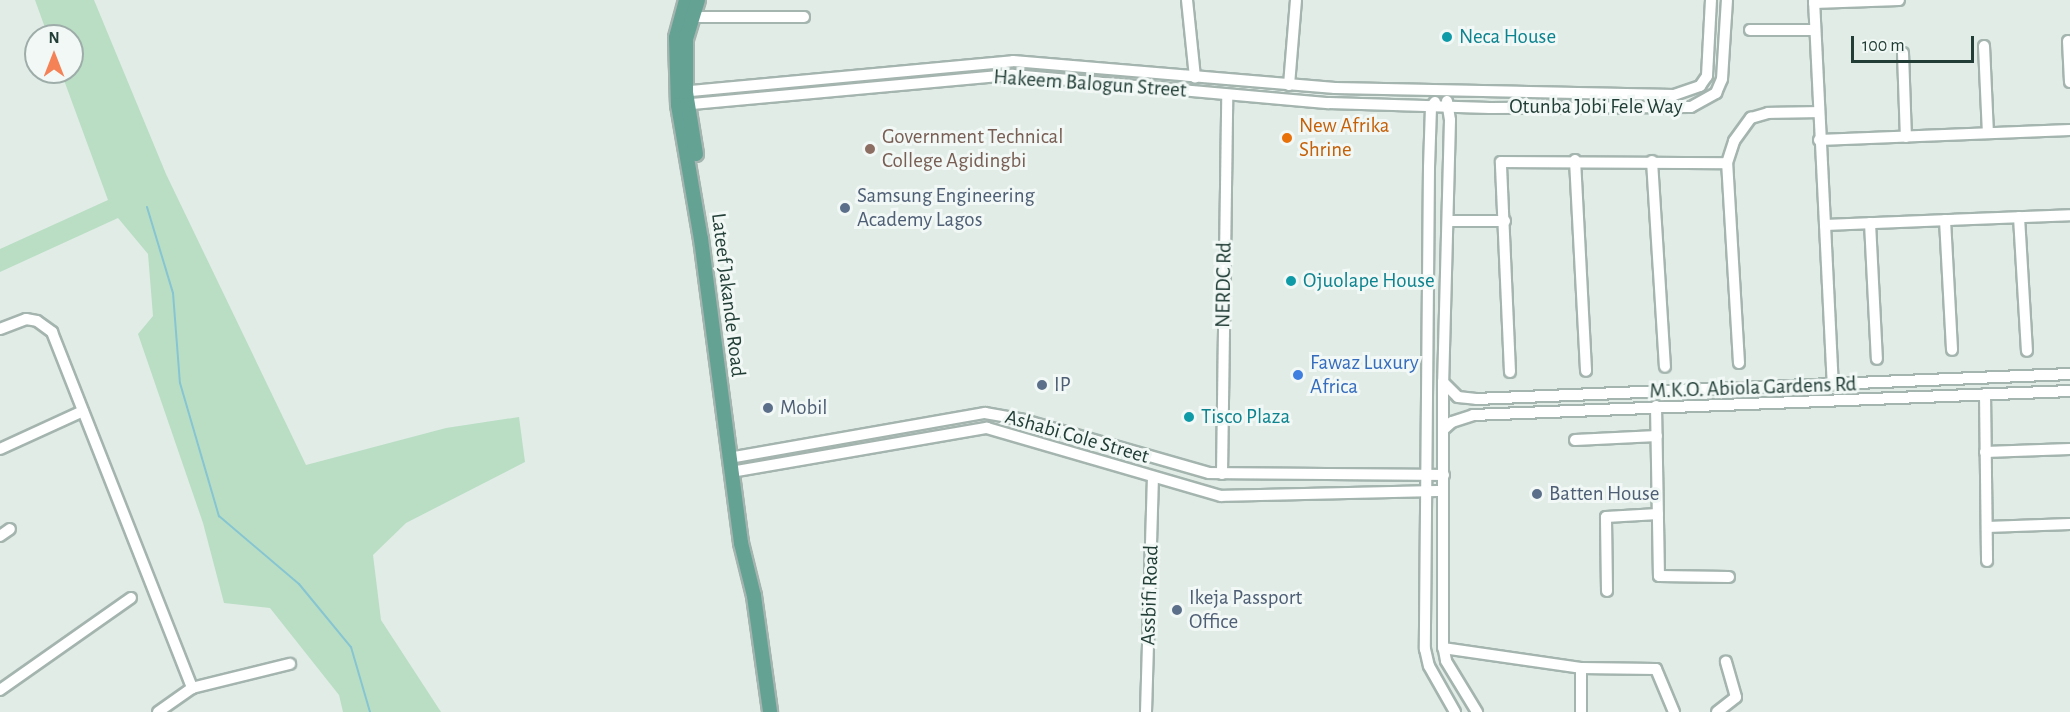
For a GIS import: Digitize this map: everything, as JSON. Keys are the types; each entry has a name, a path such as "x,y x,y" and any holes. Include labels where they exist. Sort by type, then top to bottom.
{"main road":[{"name":"Lateef Jakande Road","path":"687,0 676,38 701,239 735,472 747,578 754,596 770,712"},
{"name":"Lateef Jakande Road","path":"683,98 686,39 698,0"}],"street":[{"name":"Hakeem Balogun Street","path":"1187,0 1195,78"},
{"path":"1289,85 1296,0"},
{"name":"Otunba Jobi Fele Way","path":"1443,92 1689,93 1700,87 1707,76 1711,0"},
{"name":"Otunba Jobi Fele Way","path":"1431,107 1675,108 1707,102 1716,93 1722,79 1726,0"},
{"path":"1833,385 1819,140 1814,2 1899,0"},
{"path":"691,17 804,16"},
{"path":"1750,30 1814,30"},
{"path":"2068,41 2070,80"},
{"path":"1984,46 1988,133"},
{"path":"1903,52 1906,137"},
{"name":"Hakeem Balogun Street","path":"683,98 818,79 1013,61 1289,85 1443,92"},
{"path":"1118,84 1120,70"},
{"name":"Hakeem Balogun Street","path":"683,98 818,92 990,75 1227,95 1431,107"},
{"path":"818,79 818,92"},
{"path":"1455,712 1429,666 1425,649 1431,107 1443,92 1449,107 1443,382 1443,648 1446,661 1477,712"},
{"name":"NERDC Rd","path":"1222,474 1227,95"},
{"path":"1739,363 1727,163 1740,129 1751,118 1768,112 1818,112"},
{"path":"1819,140 2070,130"},
{"path":"1510,372 1501,162 1575,160 1727,163"},
{"path":"1575,160 1586,371"},
{"path":"1652,161 1665,367"},
{"path":"1430,167 1449,167"},
{"path":"1825,225 2070,215"},
{"path":"2019,217 2027,351"},
{"path":"1945,220 1952,350"},
{"path":"1448,221 1504,221"},
{"path":"1870,223 1877,359"},
{"path":"0,329 26,319 37,321 52,332 192,688"},
{"name":"M.K.O. Abiola Gardens Rd","path":"1443,382 1458,397 1476,399 2070,374"},
{"path":"1755,388 1755,403"},
{"name":"M.K.O. Abiola Gardens Rd","path":"1443,430 1452,422 1473,415 2070,391"},
{"path":"1985,394 1987,561"},
{"path":"1656,406 1659,576 1728,577"},
{"path":"0,449 82,411"},
{"name":"Ashabi Cole Street","path":"733,457 985,413 1024,420 1173,465 1222,474 1444,475"},
{"name":"Ashabi Cole Street","path":"735,472 987,428 1221,496 1443,491"},
{"path":"1575,440 1657,436"},
{"path":"787,446 790,462"},
{"path":"1985,452 2070,449"},
{"path":"1371,476 1371,493"},
{"name":"Assbifi Road","path":"1146,712 1153,478"},
{"path":"1607,591 1606,517 1658,514"},
{"path":"1987,528 2070,524"},
{"path":"0,536 10,529"},
{"path":"0,690 132,598"},
{"path":"1443,648 1581,668 1656,669 1674,712"},
{"path":"1717,712 1736,697 1726,661"},
{"path":"158,712 192,688 290,664"},
{"path":"1581,668 1581,712"}],"green space":[{"path":"35,0 94,0 166,174 306,465 446,428 519,417 525,462 406,523 373,555 381,620 441,712 343,712 339,695 270,608 224,603 203,523 138,334 153,316 148,254 118,218 0,272 0,249 108,200 65,84 84,84 84,24 44,24"}],"waterway":[{"path":"147,207 173,293 180,383 219,516 299,584 351,647 370,712"}],"place":[{"name":"Neca House","path":"1447,37"},
{"name":"New Afrika Shrine","path":"1287,138"},
{"name":"Government Technical College Agidingbi","path":"870,149"},
{"name":"Samsung Engineering Academy Lagos","path":"845,208"},
{"name":"Ojuolape House","path":"1291,281"},
{"name":"Fawaz Luxury Africa","path":"1298,375"},
{"name":"IP","path":"1042,385"},
{"name":"Mobil","path":"768,408"},
{"name":"Tisco Plaza","path":"1189,417"},
{"name":"Batten House","path":"1537,494"},
{"name":"Ikeja Passport Office","path":"1177,610"}]}
